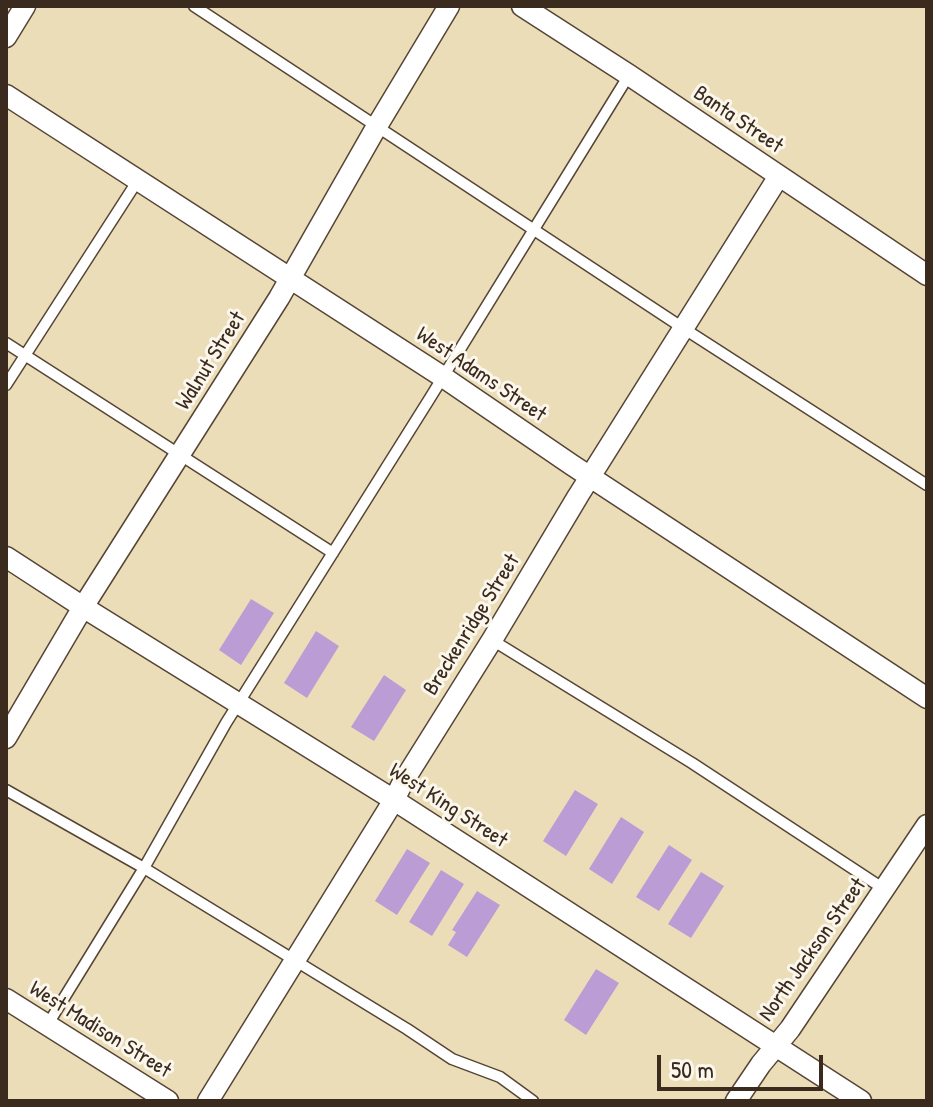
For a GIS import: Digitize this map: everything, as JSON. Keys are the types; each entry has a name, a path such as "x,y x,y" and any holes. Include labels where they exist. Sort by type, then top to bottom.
{"street":[{"path":"6,37 25,6"},
{"name":"Walnut Street","path":"7,732 290,279 449,6"},
{"name":"Banta Street","path":"522,6 927,275"},
{"name":"West Adams Street","path":"6,95 443,377 927,698"},
{"name":"Breckenridge Street","path":"208,1101 779,176"},
{"name":"West King Street","path":"6,557 394,800 861,1101"},
{"name":"North Jackson Street","path":"736,1101 790,1029 927,825"},
{"name":"West Madison Street","path":"6,999 168,1101"}],"lane":[{"path":"194,6 927,485"},
{"path":"48,1024 144,868 238,703 629,75"},
{"path":"6,385 138,180"},
{"path":"6,343 333,553"},
{"path":"492,640 705,772 884,889"},
{"path":"6,790 144,868 452,1059 500,1077 526,1099"}],"building":[{"path":"251,599 274,613 241,665 219,650"},
{"path":"316,631 339,646 307,698 284,683"},
{"path":"384,675 406,690 374,741 351,727"},
{"path":"575,790 598,804 566,856 543,841"},
{"path":"621,817 644,832 612,884 589,869"},
{"path":"669,845 692,860 659,911 636,897"},
{"path":"407,849 430,863 397,915 375,901"},
{"path":"441,870 464,884 432,936 409,922"},
{"path":"701,872 724,886 691,938 668,924"},
{"path":"477,891 500,905 467,957 448,945 456,932 452,930"},
{"path":"596,969 619,983 586,1035 564,1020"}]}
